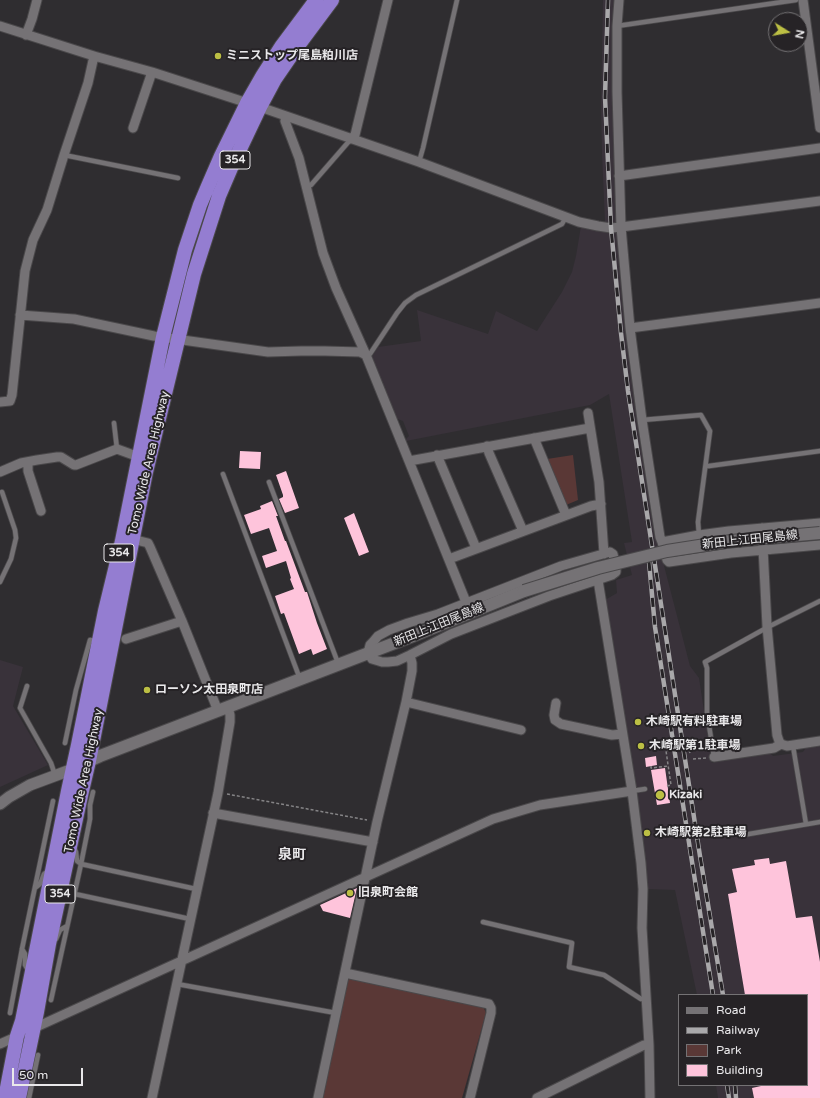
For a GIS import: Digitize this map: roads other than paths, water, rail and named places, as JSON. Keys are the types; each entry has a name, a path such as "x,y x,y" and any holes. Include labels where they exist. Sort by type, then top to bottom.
{"highway":[{"name":"Tomo Wide Area Highway","path":"23,1097 33,1028 49,944 82,791 90,761 132,539 146,472 194,274 210,221 231,168 263,75 281,47 316,0"},
{"name":"Tomo Wide Area Highway","path":"5,1098 8,1073 22,1021 73,769 82,691 99,641 122,541 163,337 185,250 198,212 221,156 253,105 275,79 332,0"},
{"path":"151,399 162,376 169,346 178,339"}],"main road":[{"name":"新田上江田尾島線","path":"73,769 90,761 524,591 598,568 667,551 731,541 820,533"}],"street":[{"path":"26,35 37,0"},
{"path":"351,139 355,135 388,0"},
{"path":"619,0 617,26 617,92 621,227 630,328 642,420 660,537 667,560 669,562 731,553 820,545"},
{"path":"803,0 820,128"},
{"path":"0,26 94,56 152,72 253,105 419,162 579,222 611,228 820,201"},
{"path":"0,402 10,401 12,395 24,271 33,240 47,210 88,83 94,56"},
{"path":"133,128 152,72"},
{"path":"286,117 286,121 299,158 323,253 328,267 366,355 466,602"},
{"path":"619,176 820,148"},
{"path":"630,328 820,303"},
{"path":"20,315 74,319 163,337 268,352 360,352 366,355"},
{"path":"588,413 599,482 604,554"},
{"path":"409,461 590,428"},
{"path":"534,438 566,515"},
{"path":"487,446 523,531"},
{"path":"0,472 28,462 58,457 61,457 76,465 117,449 139,457"},
{"path":"437,455 476,548"},
{"path":"28,462 28,471 41,511"},
{"path":"449,559 566,515 601,504"},
{"path":"662,542 698,535 820,523"},
{"path":"762,528 777,735 779,742 787,746 820,741"},
{"path":"132,539 148,543 223,710 230,715 218,793 152,1098"},
{"path":"610,552 613,554 616,572 598,580 549,596 451,634 410,656 397,661 382,662 372,658 368,653 370,645 378,636 389,630 438,614 561,566 610,552"},
{"path":"598,580 642,863 642,928 649,1044 650,1098"},
{"path":"126,639 182,621"},
{"path":"318,1098 373,842 406,702 412,671 410,656"},
{"path":"406,702 521,730"},
{"path":"556,703 554,715 555,720 561,724 612,735 622,734"},
{"path":"714,757 774,748 781,744"},
{"path":"1,803 18,790 73,769"},
{"path":"0,1044 493,820 540,805 632,791"},
{"path":"213,813 373,842"},
{"path":"345,973 489,1004 491,1013 470,1098"},
{"path":"536,1098 644,1045 649,1044"}],"lane":[{"path":"419,162 457,0"},
{"path":"617,26 796,0"},
{"path":"306,188 311,185 351,139"},
{"path":"64,155 178,178"},
{"path":"366,355 370,354 397,312 416,294 562,224 566,217"},
{"path":"642,420 701,415 710,431 698,522 698,535"},
{"path":"114,423 117,449"},
{"path":"706,466 820,451"},
{"path":"223,474 300,679"},
{"path":"269,482 338,664"},
{"path":"0,582 11,559 16,538 15,530 2,492"},
{"path":"714,757 707,713 707,668 705,662 768,627 820,601"},
{"path":"27,686 20,708 52,763 55,775"},
{"path":"65,743 82,691"},
{"path":"793,746 806,824"},
{"path":"632,791 645,789"},
{"path":"51,1000 75,894 90,819 90,806 93,792"},
{"path":"10,1013 53,801"},
{"path":"743,835 820,822"},
{"path":"71,842 76,852 78,861 81,864 196,889"},
{"path":"35,888 40,884 44,874 53,865"},
{"path":"75,894 190,919"},
{"path":"483,922 572,943 569,967 604,975 641,999 646,999"},
{"path":"49,944 56,939 60,930 67,926"},
{"path":"22,949 25,954 25,965 31,975"},
{"path":"177,984 336,1013"},
{"path":"23,1097 38,1055"}],"railway":[{"path":"608,0 605,97 611,228 621,333 628,391 723,994"},
{"path":"649,562 655,627 713,994"},
{"path":"727,1086 729,1098"},
{"path":"735,1086 736,1098"}],"place":[{"name":"ミニストップ尾島粕川店","path":"218,56"},
{"name":"ローソン太田泉町店","path":"147,690"},
{"name":"木崎駅有料駐車場","path":"638,722"},
{"name":"木崎駅第1駐車場","path":"641,746"},
{"name":"Kizaki","path":"660,795"},
{"name":"木崎駅第2駐車場","path":"647,833"},
{"name":"旧泉町会館","path":"350,893"}],"district":[{"name":"泉町","path":"292,855"}]}
